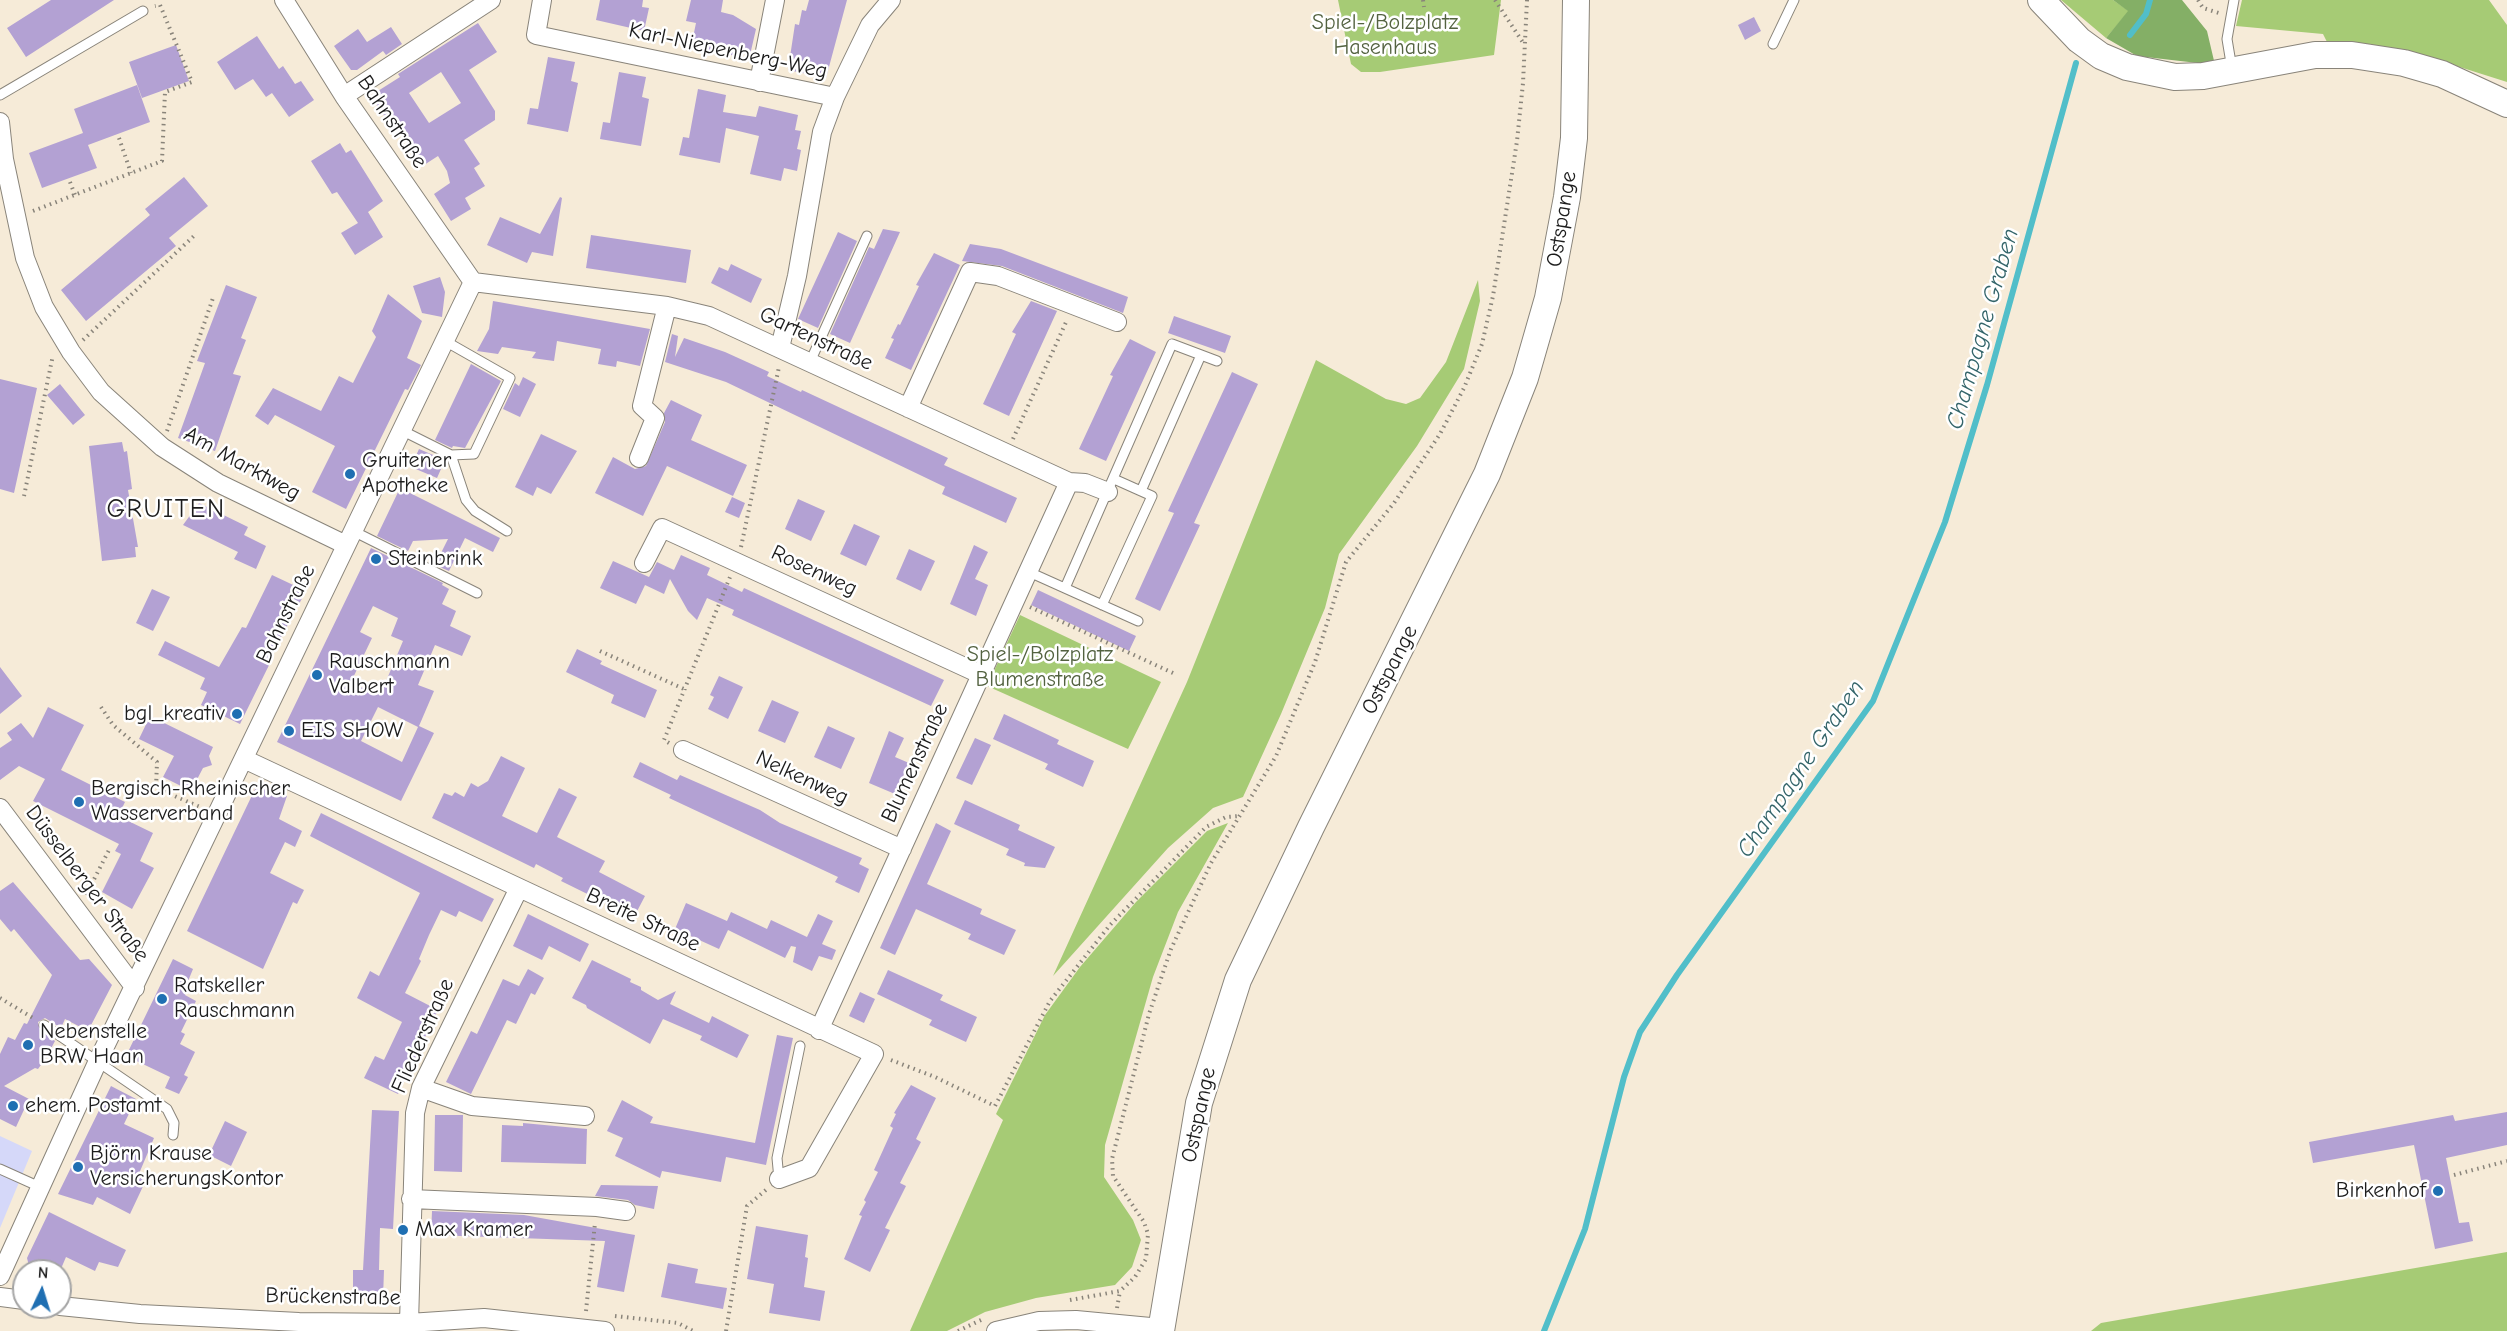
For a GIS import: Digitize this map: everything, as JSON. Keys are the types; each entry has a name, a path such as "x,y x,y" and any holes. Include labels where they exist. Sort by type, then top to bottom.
{"main road":[{"name":"Ostspange","path":"1161,1329 1199,1103 1238,980 1311,827 1487,474 1525,378 1548,298 1567,197 1574,138 1576,0"},
{"path":"2041,0 2079,40 2101,56 2127,67 2175,77 2203,76 2315,56 2374,58 2442,74 2507,104"}],"street":[{"name":"Bahnstraße","path":"0,1276 97,1063 473,282 344,96 284,0"},
{"path":"344,96 491,0"},
{"name":"Karl-Niepenberg-Weg","path":"542,0 536,35 835,97 822,132 797,276 780,348"},
{"path":"759,82 775,0"},
{"path":"835,97 870,25 891,0"},
{"name":"Am Marktweg","path":"0,122 2,160 25,258 44,307 67,345 101,392 162,447 218,483 349,538"},
{"path":"908,408 970,272 998,276 1117,322"},
{"name":"Gartenstraße","path":"473,282 667,306 709,316 1069,482 1111,485"},
{"path":"639,458 655,418 642,406 667,306"},
{"name":"Blumenstraße","path":"819,1030 1069,482"},
{"name":"Rosenweg","path":"644,563 662,528 982,675"},
{"name":"Nelkenweg","path":"683,750 902,849"},
{"name":"Breite Straße","path":"244,759 874,1054"},
{"name":"Düsselberger Straße","path":"0,808 135,988"},
{"name":"Fliederstraße","path":"409,1323 415,1113 421,1088 519,888"},
{"path":"779,1179 809,1168 874,1054"},
{"path":"421,1088 472,1106 585,1116"},
{"path":"411,1199 597,1207 626,1211"},
{"name":"Brückenstraße","path":"72,1307 221,1318 409,1323 484,1318 551,1328 605,1331"},
{"path":"996,1331 1039,1321 1076,1320 1161,1329"}],"lane":[{"path":"1773,44 1794,0"},
{"path":"2233,71 2227,39 2234,0"},
{"path":"0,95 143,10"},
{"path":"810,362 867,236"},
{"path":"401,430 451,455 474,454 510,378 445,341"},
{"path":"1065,588 1172,344 1217,360"},
{"path":"1141,491 1201,354"},
{"path":"451,455 466,500 475,510 507,531"},
{"name":"Gartenstraße","path":"1102,605 1152,496 1141,491 1111,485"},
{"path":"349,538 477,593"},
{"path":"1029,572 1138,621"},
{"path":"44,1025 167,1109 174,1123 173,1135"},
{"path":"779,1179 777,1158 800,1046"},
{"path":"0,1169 40,1187"}],"path":[{"path":"1423,0 1424,7"},
{"path":"1495,0 1516,36 1525,45"},
{"path":"1120,1291 1135,1277 1146,1259 1149,1246 1144,1222 1113,1176 1112,1159 1149,1014 1171,949 1211,863 1276,756 1315,662 1346,562 1394,503 1418,468 1440,434 1473,369 1493,296 1511,189 1523,83 1527,0"},
{"path":"2198,0 2202,8 2231,16"},
{"path":"15,217 162,161 165,92 192,82 160,4 143,10"},
{"path":"119,138 131,173"},
{"path":"70,182 75,195"},
{"path":"24,496 53,352 67,345 196,234"},
{"path":"162,447 213,298"},
{"path":"1007,453 1074,305"},
{"path":"1016,600 1173,673"},
{"path":"600,651 684,690"},
{"path":"101,707 113,725 158,762 156,788 218,814"},
{"path":"874,1054 935,1077 995,1106 1050,1001 1110,925 1206,827 1226,817 1239,816"},
{"path":"78,912 108,850"},
{"path":"0,998 44,1025"},
{"path":"2454,1175 2507,1161"},
{"path":"726,1331 747,1206 779,1179"},
{"path":"585,1313 597,1207"}],"shaded area":[{"path":"0,1136 32,1151 0,1228"}],"green space":[{"name":"Spiel-/Bolzplatz Hasenhaus","path":"1338,0 1501,0 1494,55 1380,72 1361,72 1351,64"},
{"path":"2061,0 2113,0 2129,11 2106,38"},
{"path":"2113,0 2182,0 2207,31 2215,65 2137,56 2106,38 2128,11"},
{"path":"2242,0 2489,0 2507,25 2507,82 2406,50 2327,42 2323,34 2236,26"},
{"path":"1478,280 1480,301 1464,369 1417,446 1339,554 1325,608 1281,714 1243,797 1213,808 1168,848 1053,976 1187,682 1316,360 1386,399 1406,404 1420,398 1446,362"},
{"name":"Spiel-/Bolzplatz Blumenstraße","path":"1020,615 1161,682 1128,749 987,686"},
{"path":"1228,823 1178,912 1153,977 1105,1145 1104,1177 1133,1220 1141,1240 1132,1267 1115,1285 1036,1298 985,1312 947,1331 910,1331 1003,1120 996,1114 1045,1015 1080,967 1136,902 1207,831"},
{"path":"2507,1252 2507,1331 2091,1331 2101,1323"}],"building":[{"path":"51,0 114,0 26,57 7,28"},
{"path":"600,0 643,0 642,7 649,8 644,31 596,20"},
{"path":"691,0 723,0 721,12 733,15 756,29 750,55 742,53 741,57 691,47 696,23 686,21"},
{"path":"809,0 847,0 826,78 788,70 795,24 799,25 802,10 806,11"},
{"path":"1754,17 1761,31 1745,40 1738,25"},
{"path":"478,23 497,52 469,70 495,111 495,120 464,140 480,164 474,168 485,186 465,198 471,209 451,221 434,194 450,183 447,171 438,156 424,165 396,121 390,124 370,96 400,77 398,74","holes":["441,72 461,103 429,123 409,93"]},
{"path":"391,27 402,44 386,55 383,51 357,70 351,70 334,46 358,29 367,42"},
{"path":"257,36 279,69 283,66 295,84 301,81 314,100 289,117 272,93 266,97 253,79 235,90 217,62"},
{"path":"176,45 189,81 142,98 129,62"},
{"path":"548,57 575,62 571,81 578,83 568,132 527,124 530,108 538,109"},
{"path":"619,72 646,77 642,97 649,99 641,146 600,139 603,122 610,123"},
{"path":"137,85 150,122 88,145 97,168 42,188 29,153 83,133 74,109"},
{"path":"698,89 726,95 723,112 756,117 759,106 798,115 795,130 801,131 797,149 801,150 797,171 784,168 781,181 750,174 759,136 726,128 720,163 679,155 683,137 689,138"},
{"path":"340,143 346,153 351,150 383,201 368,212 383,237 355,255 341,233 358,223 337,192 332,194 311,161"},
{"path":"184,177 208,206 169,238 176,246 86,321 61,290 150,215 145,209"},
{"path":"560,197 562,198 553,256 532,252 527,263 487,245 500,217 540,234"},
{"path":"883,229 900,232 850,343 830,334 869,247 874,249"},
{"path":"838,232 857,241 818,328 798,319"},
{"path":"591,235 691,250 686,283 586,268"},
{"path":"970,244 1001,249 1128,297 1123,313 1002,266 962,261"},
{"path":"934,253 960,265 911,370 885,358 894,339 891,338 898,324 900,325 919,286 916,285"},
{"path":"731,264 762,279 751,303 711,283 719,267 728,271"},
{"path":"440,277 445,292 442,317 422,313 413,286"},
{"path":"226,285 257,297 241,338 246,340 233,374 241,376 215,451 178,438 205,363 197,361"},
{"path":"388,294 422,321 407,358 421,365 408,390 405,389 346,509 312,492 335,446 275,415 268,425 255,416 273,388 321,411 339,376 353,383 376,337 372,331"},
{"path":"493,301 650,329 640,366 617,361 616,367 598,364 601,349 557,341 554,361 532,358 536,352 502,347 498,354 477,351 489,329"},
{"path":"1031,301 1057,311 1009,416 983,404 1016,334 1012,332"},
{"path":"1174,316 1231,336 1225,353 1168,333"},
{"path":"672,334 678,336 675,357 684,338 725,352 769,372 767,376 948,458 944,465 1017,498 1006,523 942,494 945,487 726,382 665,362"},
{"path":"1130,339 1156,352 1106,461 1079,449 1113,376 1110,375"},
{"path":"471,364 501,381 465,448 453,446 452,448 435,440"},
{"path":"1232,372 1258,384 1194,523 1200,525 1160,611 1135,599 1174,513 1168,511"},
{"path":"523,377 536,384 520,417 503,409 515,383 519,386"},
{"path":"0,379 37,388 14,493 0,489"},
{"path":"60,384 85,415 73,425 47,395"},
{"path":"671,400 702,415 691,440 747,465 733,496 667,466 643,516 595,493 613,457 635,469 646,466 665,422 664,413"},
{"path":"541,434 577,451 551,494 537,487 533,496 515,487"},
{"path":"122,442 124,452 127,451 132,489 128,490 138,547 135,547 136,557 102,561 89,446"},
{"path":"419,449 445,460 437,478 411,467"},
{"path":"400,488 500,538 493,552 465,538 449,571 435,565 448,539 413,541 408,551 377,536"},
{"path":"732,497 745,503 739,518 725,512"},
{"path":"798,499 825,511 811,541 785,529"},
{"path":"199,503 248,527 244,535 266,546 256,569 234,559 238,552 183,525"},
{"path":"854,524 880,536 866,566 840,554"},
{"path":"974,545 988,552 975,579 988,585 976,616 950,604"},
{"path":"371,548 443,583 442,585 449,589 442,604 456,611 450,626 471,636 462,656 435,645 418,685 434,691 419,726 434,733 401,801 277,742","holes":["373,606 398,618 391,636 403,641 384,686 382,685 377,695 351,682 372,638 360,632","378,707 418,727 402,762 361,741"]},
{"path":"909,549 935,561 921,591 896,579"},
{"path":"681,555 710,568 707,575 742,592 744,588 944,680 931,706 732,615 734,610 707,598 697,620 688,611 670,579 664,594 645,585 636,604 600,588 613,561 649,577 657,562 674,570"},
{"path":"272,575 306,591 272,654 274,655 240,724 201,705 207,692 200,689 205,678 158,655 165,641 219,667 242,627 246,628"},
{"path":"152,589 170,597 153,631 136,623"},
{"path":"1038,590 1136,636 1129,651 1031,605"},
{"path":"577,649 602,661 600,664 657,690 645,718 611,703 614,695 566,672"},
{"path":"0,667 22,696 0,714"},
{"path":"719,676 743,687 728,719 708,709 714,697 710,695"},
{"path":"772,700 799,712 785,743 758,731"},
{"path":"48,707 84,725 61,770 125,802 118,816 153,833 140,861 154,868 132,909 102,892 121,854 115,851 119,844 33,801 45,779 19,766 0,780 0,748 12,740 7,733 21,723 33,738"},
{"path":"1004,714 1059,740 1057,744 1094,761 1083,787 1045,769 1048,764 993,739"},
{"path":"150,716 213,747 209,756 212,765 203,768 191,791 163,777 174,756 139,739"},
{"path":"828,726 855,738 841,769 814,757"},
{"path":"889,731 904,738 895,757 909,763 895,794 869,783"},
{"path":"975,738 991,745 972,785 956,778"},
{"path":"501,756 525,768 502,816 537,833 559,788 577,797 557,837 605,861 599,872 645,896 634,917 561,881 563,878 536,864 534,868 432,818 444,793 452,796 455,792 464,797 471,783 478,787 488,781"},
{"path":"640,762 677,780 680,775 760,810 780,823 862,858 859,864 869,869 859,893 835,882 838,877 669,798 671,795 633,777"},
{"path":"263,784 287,796 279,819 302,831 295,847 285,842 270,873 304,890 297,904 293,902 263,969 187,931 256,787"},
{"path":"965,800 1020,825 1018,830 1055,847 1045,868 1024,866 1025,863 1006,855 1009,849 954,824"},
{"path":"321,813 494,899 482,922 459,911 456,917 441,910 419,959 421,961 405,993 438,1010 398,1094 364,1078 375,1056 384,1060 402,1022 357,998 370,971 379,976 420,893 310,836"},
{"path":"936,823 951,831 927,884 982,909 980,914 1016,930 1004,955 968,939 971,934 916,909 895,955 880,948"},
{"path":"13,882 80,960 89,959 112,985 88,1031 65,1019 61,1028 45,1018 38,1022 40,1030 55,1041 38,1069 35,1068 4,1086 29,1099 16,1127 0,1119 0,1054 8,1037 15,1040 24,1023 27,1024 52,975 14,929 11,932 0,919 0,891"},
{"path":"686,903 727,921 731,912 767,929 771,920 807,937 818,914 833,921 822,944 836,950 832,960 819,956 812,971 793,962 796,947 791,946 785,958 728,930 719,949 675,929"},
{"path":"528,914 589,944 580,962 549,946 542,960 513,946"},
{"path":"173,959 193,969 185,995 196,1001 181,1032 185,1034 180,1044 195,1052 184,1075 188,1077 179,1094 165,1088 170,1077 126,1056"},
{"path":"592,960 631,979 630,982 658,1000 676,991 670,1004 709,1023 712,1016 749,1035 737,1058 700,1040 702,1036 663,1019 650,1044 572,998"},
{"path":"528,969 544,978 535,995 531,993 516,1024 507,1020 471,1094 446,1082 471,1031 477,1034 503,979 519,986"},
{"path":"888,970 943,995 940,1000 977,1017 966,1042 929,1025 932,1020 877,994"},
{"path":"860,992 875,999 864,1023 849,1016"},
{"path":"777,1035 793,1038 766,1165 726,1157 721,1182 662,1171 660,1178 615,1156 623,1138 607,1131 622,1100 653,1117 650,1123 755,1143"},
{"path":"911,1085 936,1098 916,1139 921,1142 900,1183 906,1186 885,1228 890,1230 870,1272 844,1259 862,1216 859,1215 866,1202 864,1200 878,1172 874,1170 893,1128 890,1126 896,1114 894,1113"},
{"path":"111,1086 136,1099 124,1124 154,1138 138,1176 146,1180 130,1214 97,1197 93,1205 58,1194"},
{"path":"372,1110 399,1111 393,1229 380,1228 379,1270 384,1270 383,1298 353,1296 353,1270 363,1270"},
{"path":"2507,1112 2507,1145 2446,1158 2459,1223 2469,1222 2473,1241 2435,1249 2414,1145 2313,1163 2309,1142 2453,1115 2455,1121"},
{"path":"435,1115 463,1115 462,1172 434,1171"},
{"path":"225,1121 247,1132 231,1166 209,1155"},
{"path":"523,1123 587,1129 586,1164 501,1162 502,1125 523,1126"},
{"path":"601,1185 658,1186 654,1209 635,1205 628,1200 595,1196"},
{"path":"432,1211 524,1215 635,1235 624,1292 597,1287 605,1241 431,1235"},
{"path":"49,1212 126,1250 118,1267 99,1262 95,1271 66,1257 65,1259 27,1258"},
{"path":"756,1226 808,1235 804,1287 825,1291 820,1321 769,1313 774,1284 747,1279"},
{"path":"668,1263 698,1269 695,1283 727,1288 723,1309 661,1297"}],"waterway":[{"name":"Champagne Graben","path":"2130,35 2146,14 2150,0"},
{"name":"Champagne Graben","path":"1544,1331 1585,1229 1624,1077 1640,1032 1677,975 1873,701 1945,522 1987,385 2076,63"}],"place":[{"name":"Gruitener Apotheke","path":"350,474"},
{"name":"Steinbrink","path":"376,559"},
{"name":"Rauschmann Valbert","path":"317,675"},
{"name":"bgl_kreativ","path":"237,714"},
{"name":"EIS SHOW","path":"289,731"},
{"name":"Bergisch-Rheinischer Wasserverband","path":"79,802"},
{"name":"Ratskeller Rauschmann","path":"162,999"},
{"name":"Nebenstelle BRW Haan","path":"28,1045"},
{"name":"ehem. Postamt","path":"13,1106"},
{"name":"Björn Krause VersicherungsKontor","path":"78,1167"},
{"name":"Birkenhof","path":"2438,1191"},
{"name":"Max Kramer","path":"403,1230"}],"district":[{"name":"GRUITEN","path":"166,510"}]}
